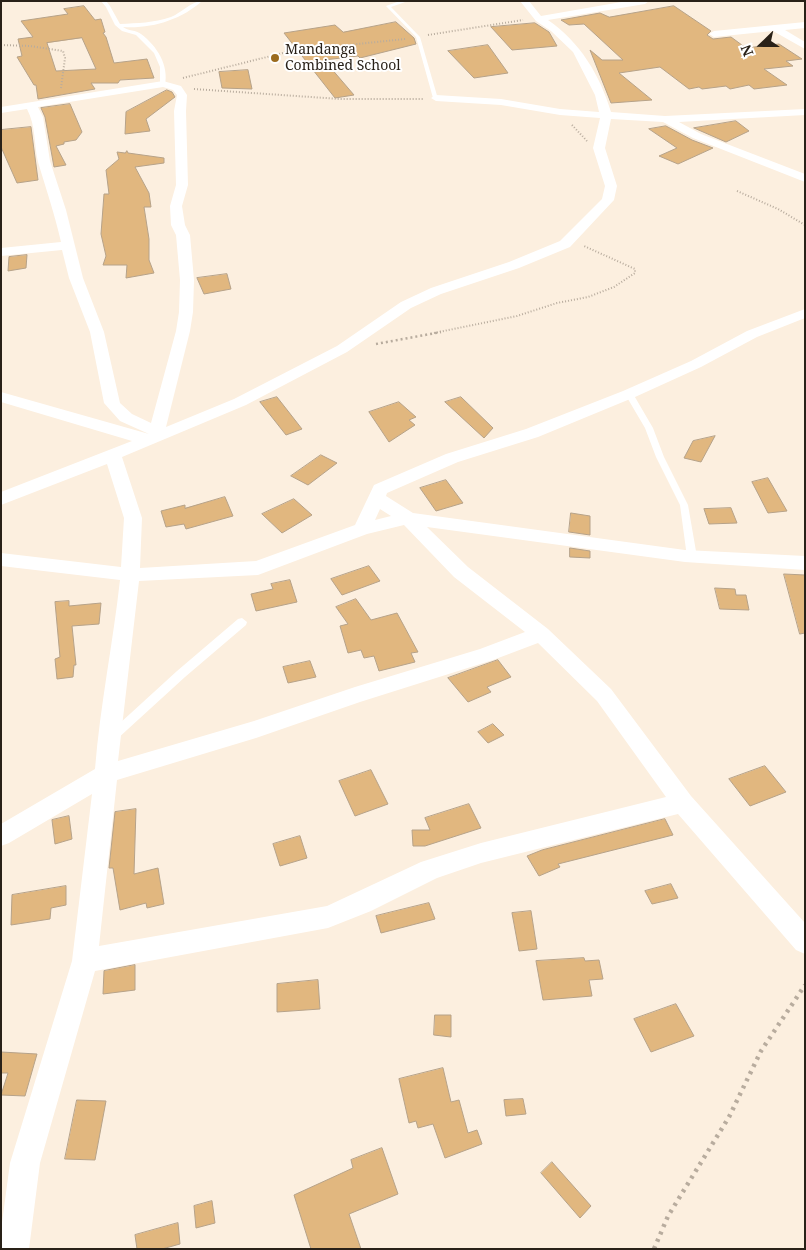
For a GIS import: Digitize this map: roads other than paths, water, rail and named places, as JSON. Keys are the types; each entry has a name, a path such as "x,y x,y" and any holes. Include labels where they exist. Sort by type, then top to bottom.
{"street":[{"path":"1,499 240,402 342,349 406,305 436,290 514,265 567,242 608,200 611,186 599,148 606,116 600,95 577,51 554,29 539,19 524,1"},
{"path":"539,19 645,1"},
{"path":"714,34 805,25"},
{"path":"772,27 805,46"},
{"path":"1,110 163,84 177,88 182,95 180,111 182,185 176,206 178,225 183,235 187,304 183,331 155,436"},
{"path":"436,98 501,102 560,112 664,119 805,112"},
{"path":"31,105 37,117 44,161 60,210 76,278 97,332 112,403 118,413 128,421 155,436"},
{"path":"664,119 697,136 805,178"},
{"path":"1,252 68,245"},
{"path":"362,528 380,490 452,458 532,432 629,394 696,364 752,334 805,312"},
{"path":"1,397 76,418 155,436"},
{"path":"14,1249 25,1163 85,961 108,742 124,635 133,542 133,518 113,455"},
{"path":"376,498 408,518 461,572 541,634 604,695 683,803 805,942"},
{"path":"1,559 130,575 258,568 362,528 408,518 692,556 805,563"},
{"path":"1,836 106,774 486,654 541,634"},
{"path":"85,961 328,917 362,903 430,870 480,853 683,803"}],"lane":[{"path":"103,1 117,24 124,30 138,34 156,52 163,67 163,84"},
{"path":"117,24 131,26 172,18 200,1"},
{"path":"406,1 388,6 418,37 430,73 432,90 436,98"},
{"path":"629,394 648,428 684,505 692,556"},
{"path":"108,742 181,674 242,622"}],"place":[{"name":"Mandanga Combined School","path":"275,58"}]}
